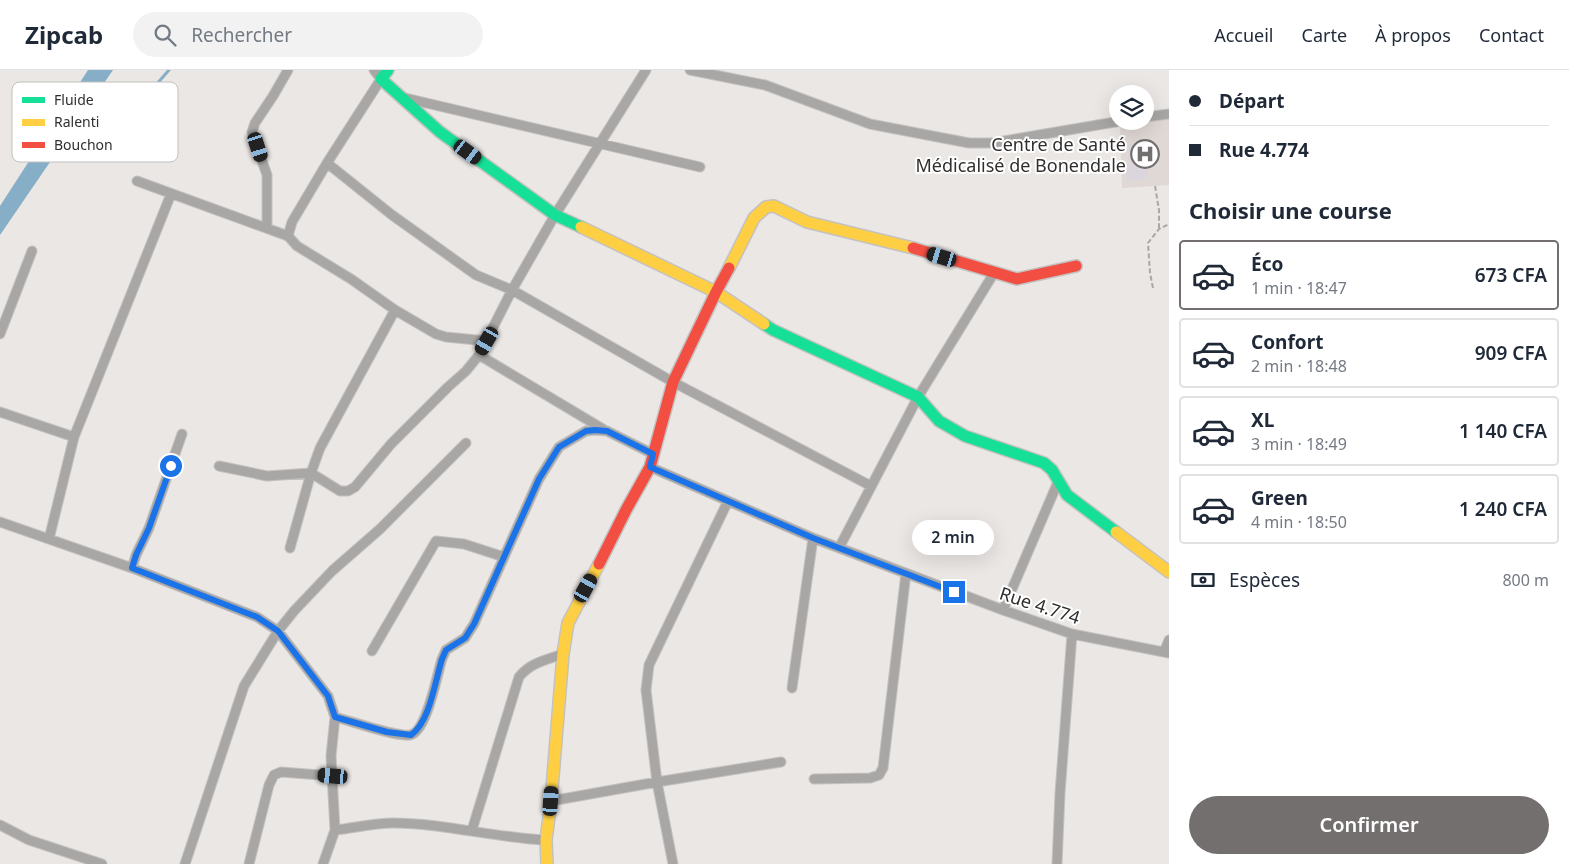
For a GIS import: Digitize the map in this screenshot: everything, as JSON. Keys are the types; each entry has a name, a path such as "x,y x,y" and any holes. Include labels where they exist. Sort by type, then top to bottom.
{"street":[{"path":"268,228 267,175 252,132 254,122 273,96 288,70"},
{"path":"219,466 267,476 311,473 340,491 348,491 355,486 391,444 448,386 466,371 479,355 512,290 555,215 646,70"},
{"path":"690,70 765,84 870,124 969,143 992,143 1109,123"},
{"path":"288,236 292,222 381,73 440,132 555,215 716,292 772,330 918,397 940,421 965,436 1044,462 1052,470 1067,495 1169,572"},
{"path":"404,98 700,167"},
{"path":"1154,115 1169,114"},
{"path":"326,163 392,215 476,275 512,290 673,382 872,486"},
{"path":"137,181 288,236 297,246 351,279 395,310 436,334 446,337 487,341"},
{"path":"49,539 74,437 171,194"},
{"path":"547,864 546,840 551,801 562,654 568,623 650,467 673,382 716,292 754,218 760,211 766,207 774,206 806,222 890,241 1017,279 1076,266"},
{"path":"0,334 32,250"},
{"path":"839,548 918,397 994,273"},
{"path":"290,548 320,448 395,310"},
{"path":"479,355 607,431 653,454"},
{"path":"0,412 74,437"},
{"path":"335,717 387,732 411,735 419,730 425,718 446,650 465,638 474,624 539,479 559,447 586,431 607,431"},
{"path":"132,568 149,528 182,434"},
{"path":"185,864 244,686 278,631 332,571 380,529 466,443"},
{"name":"Rue 4.774","path":"650,467 813,538 1003,610 1072,634 1167,653"},
{"path":"1003,610 1058,482"},
{"path":"673,864 657,782 646,690 649,664 728,501"},
{"path":"0,522 132,568 257,617 278,631 328,696 335,717 331,756 335,830 323,864"},
{"path":"792,688 813,538"},
{"path":"372,651 436,540 464,544 504,557"},
{"path":"814,779 870,778 879,776 883,768 906,573"},
{"path":"1057,864 1060,793 1072,634"},
{"path":"1167,653 1169,640"},
{"path":"472,830 519,678 525,669 532,664 562,654"},
{"path":"551,801 781,762"},
{"path":"249,864 269,785 274,775 281,772 333,776"},
{"path":"335,830 392,823 472,830 525,839 546,840"},
{"path":"0,826 29,840 102,864"}],"path":[{"path":"1155,186 1159,210 1159,229"},
{"path":"1153,288 1148,242 1159,229 1169,224"}],"shaded area":[{"name":"Centre de Santé Médicalisé de Bonendale","path":"1169,119 1169,185 1122,188 1120,130 1154,130 1154,121"}],"water":[{"path":"88,70 113,70 105,82 80,82"},
{"path":"28,162 50,162 0,235 0,206"}],"building":[{"path":"1142,142 1148,178 1127,181 1124,165 1130,164 1127,145"}],"waterway":[{"path":"158,82 169,70"}],"traffic: fast":[{"path":"388,70 381,79 440,132 555,215 581,227"},
{"path":"764,324 773,330 918,397 939,421 965,436 1044,463 1052,470 1067,495 1116,532"}],"traffic: slow":[{"path":"729,268 754,218 766,207 774,206 807,222 913,248"},
{"path":"581,227 716,292 764,324"},
{"path":"1116,532 1169,572"},
{"path":"547,864 546,840 563,654 568,623 599,564"}],"traffic: jam":[{"path":"913,248 1017,279 1076,266"},
{"path":"599,564 650,467 673,382 729,268"}],"place":[{"name":"Centre de Santé Médicalisé de Bonendale","path":"1145,154"}],"route":[{"path":"171,466 149,528 132,568 257,617 278,631 328,696 335,717 387,732 411,735 419,730 425,718 446,650 465,638 474,624 539,479 559,447 586,431 607,431 653,454 650,467 813,538 954,592"}]}
